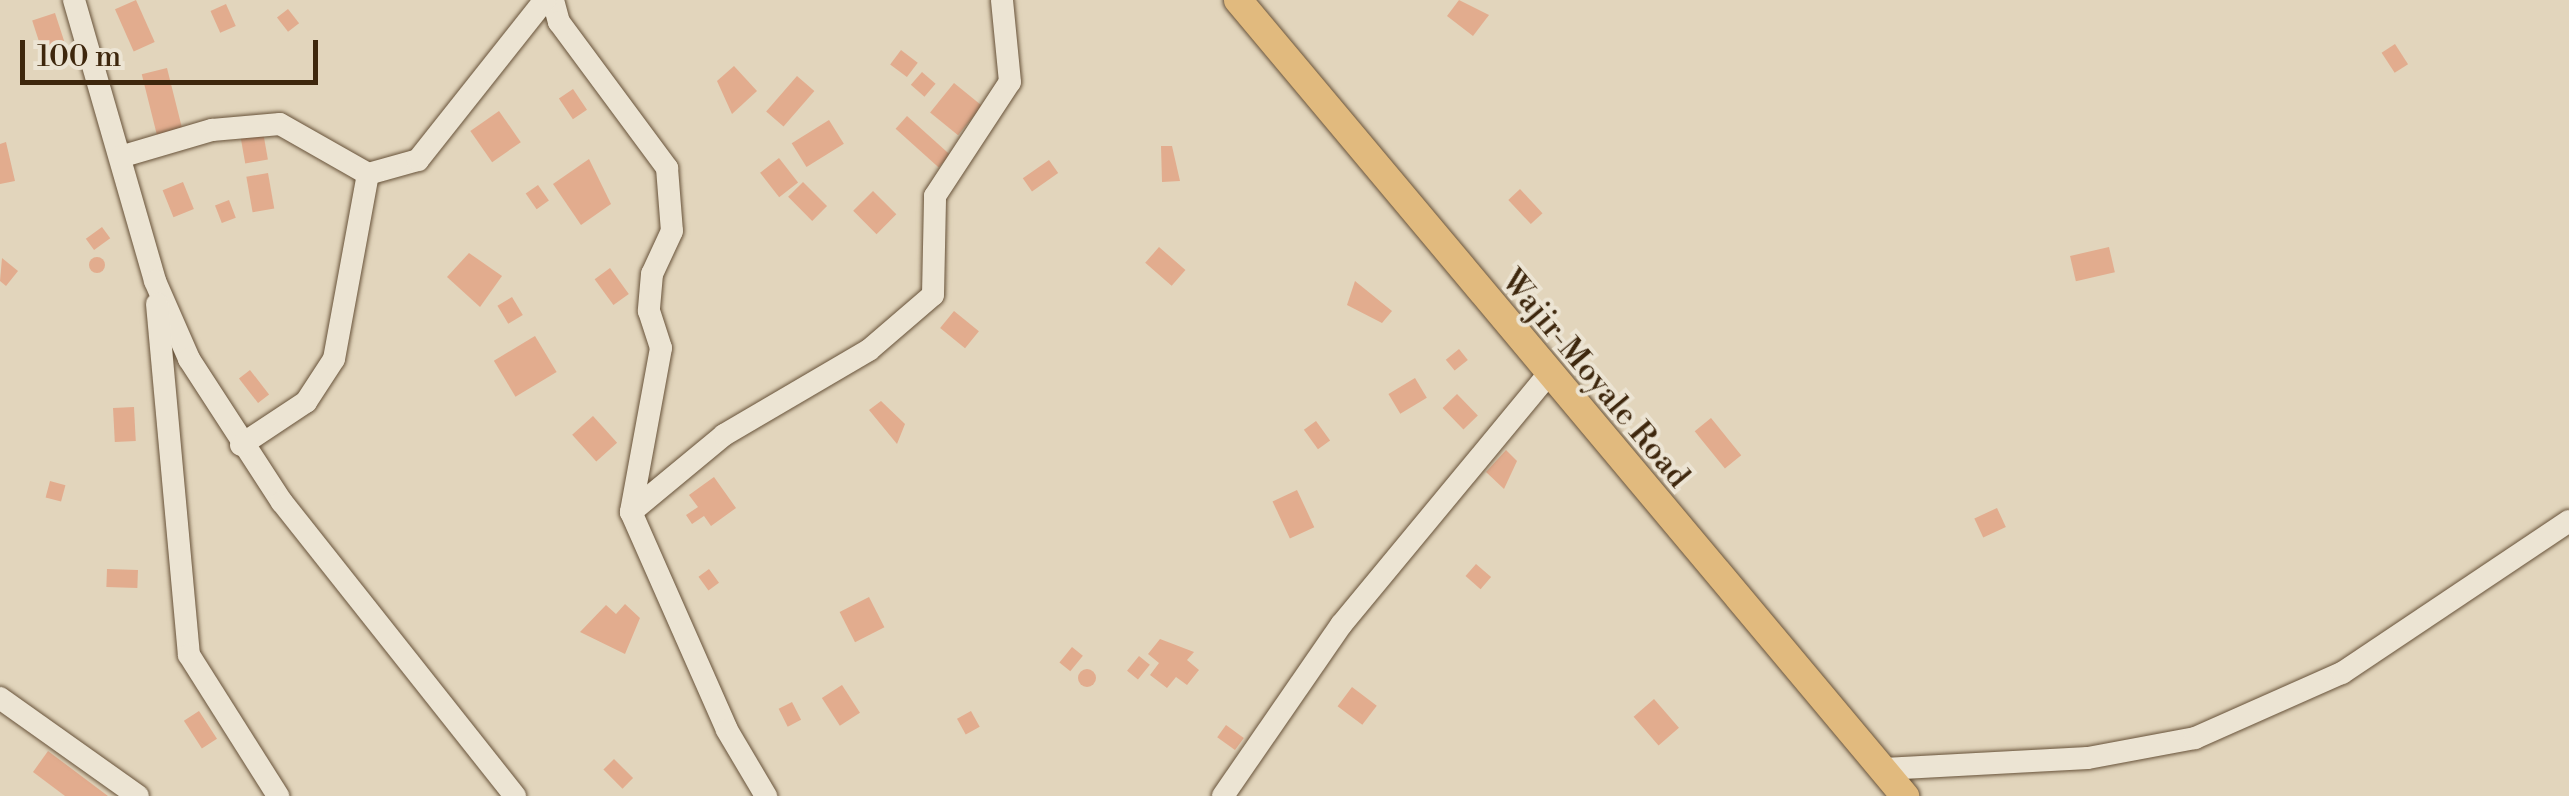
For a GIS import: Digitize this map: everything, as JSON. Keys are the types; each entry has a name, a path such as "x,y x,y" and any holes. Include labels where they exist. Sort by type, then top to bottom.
{"main road":[{"name":"Wajir-Moyale Road","path":"1238,0 1546,376 1905,796"}],"street":[{"path":"74,0 154,281 189,655 278,796"},
{"path":"120,157 212,130 280,124 368,174 418,160 549,0 559,22 668,168 672,231 652,274 650,311 661,348 630,512 726,730 766,796"},
{"path":"630,512 724,435 869,350 933,295 934,196 1010,82 1002,0"},
{"path":"242,445 306,402 334,359 368,174"},
{"path":"154,281 242,445 514,796"},
{"path":"1224,796 1341,625 1546,376"},
{"path":"1884,769 2088,758 2195,738 2342,673 2569,521"},
{"path":"0,698 138,796"}],"building":[{"path":"136,0 155,42 134,51 115,9"},
{"path":"1459,0 1489,15 1473,36 1447,16"},
{"path":"226,4 236,26 220,33 210,11"},
{"path":"288,9 299,23 288,32 277,18"},
{"path":"55,13 67,51 45,58 32,20"},
{"path":"2395,44 2408,64 2395,73 2382,53"},
{"path":"901,50 918,63 907,77 890,64"},
{"path":"734,66 757,91 732,114 717,81"},
{"path":"167,68 183,131 157,137 142,74"},
{"path":"922,72 936,84 924,97 911,85"},
{"path":"797,76 814,91 784,127 766,111"},
{"path":"954,83 982,106 958,135 930,113"},
{"path":"573,89 587,110 573,119 559,99"},
{"path":"499,111 521,142 492,162 470,131"},
{"path":"907,116 950,155 939,167 896,129"},
{"path":"829,120 844,144 807,167 792,143"},
{"path":"262,126 268,159 245,163 239,130"},
{"path":"6,142 15,181 0,184 0,144"},
{"path":"1161,146 1172,146 1180,181 1162,182"},
{"path":"779,158 798,182 779,197 760,173"},
{"path":"589,159 611,204 581,225 553,184"},
{"path":"1049,160 1058,173 1032,191 1023,178"},
{"path":"268,173 274,208 253,212 246,177"},
{"path":"183,182 194,209 173,217 163,190"},
{"path":"803,182 827,206 812,221 788,197"},
{"path":"538,185 549,201 537,209 526,194"},
{"path":"1520,189 1543,213 1531,224 1508,200"},
{"path":"873,191 896,214 877,234 853,211"},
{"path":"229,200 236,218 222,223 215,205"},
{"path":"102,227 110,238 94,250 86,239"},
{"path":"1159,247 1185,270 1172,286 1145,263"},
{"path":"2109,247 2115,272 2076,281 2070,256"},
{"path":"469,253 502,276 480,307 447,277"},
{"path":"97,257 105,265 97,273 89,265"},
{"path":"2,258 18,271 6,286 0,281"},
{"path":"610,268 629,294 613,305 595,279"},
{"path":"1355,281 1392,311 1382,323 1347,305"},
{"path":"512,297 523,315 508,324 497,306"},
{"path":"954,311 979,331 965,348 940,328"},
{"path":"535,336 557,372 515,397 494,361"},
{"path":"1459,349 1468,360 1455,371 1446,360"},
{"path":"250,370 269,394 258,403 239,379"},
{"path":"1415,378 1427,398 1400,414 1388,394"},
{"path":"1457,394 1478,416 1463,429 1443,408"},
{"path":"881,401 905,424 897,444 869,410"},
{"path":"134,407 136,441 115,442 113,408"},
{"path":"593,416 617,443 596,461 572,435"},
{"path":"1711,418 1741,455 1725,469 1695,431"},
{"path":"1316,421 1330,440 1318,449 1304,430"},
{"path":"1506,450 1517,461 1504,489 1486,472"},
{"path":"714,477 736,508 711,526 704,516 692,524 686,515 698,507 689,495"},
{"path":"50,481 65,485 61,502 46,497"},
{"path":"1297,490 1314,527 1290,539 1273,501"},
{"path":"1997,508 2006,527 1983,538 1974,519"},
{"path":"1476,564 1491,577 1481,589 1466,576"},
{"path":"107,569 138,570 137,588 106,587"},
{"path":"709,569 719,583 708,590 698,577"},
{"path":"869,597 884,627 855,642 840,612"},
{"path":"625,604 640,618 625,654 580,632 606,605 616,614"},
{"path":"1160,639 1194,652 1187,660 1199,670 1187,685 1176,677 1167,688 1150,675 1159,663 1148,654"},
{"path":"1072,647 1083,656 1070,671 1059,663"},
{"path":"1139,656 1150,665 1138,680 1127,671"},
{"path":"1087,669 1096,678 1087,687 1078,678"},
{"path":"842,685 860,713 840,726 822,698"},
{"path":"1352,687 1377,706 1362,725 1338,706"},
{"path":"1654,699 1679,728 1659,745 1634,717"},
{"path":"792,702 801,720 788,727 779,709"},
{"path":"199,711 217,739 202,748 184,721"},
{"path":"971,711 980,727 966,735 957,719"},
{"path":"1226,725 1244,738 1235,750 1217,737"},
{"path":"48,751 108,796 65,796 33,772"},
{"path":"614,759 633,778 622,789 603,770"}]}
